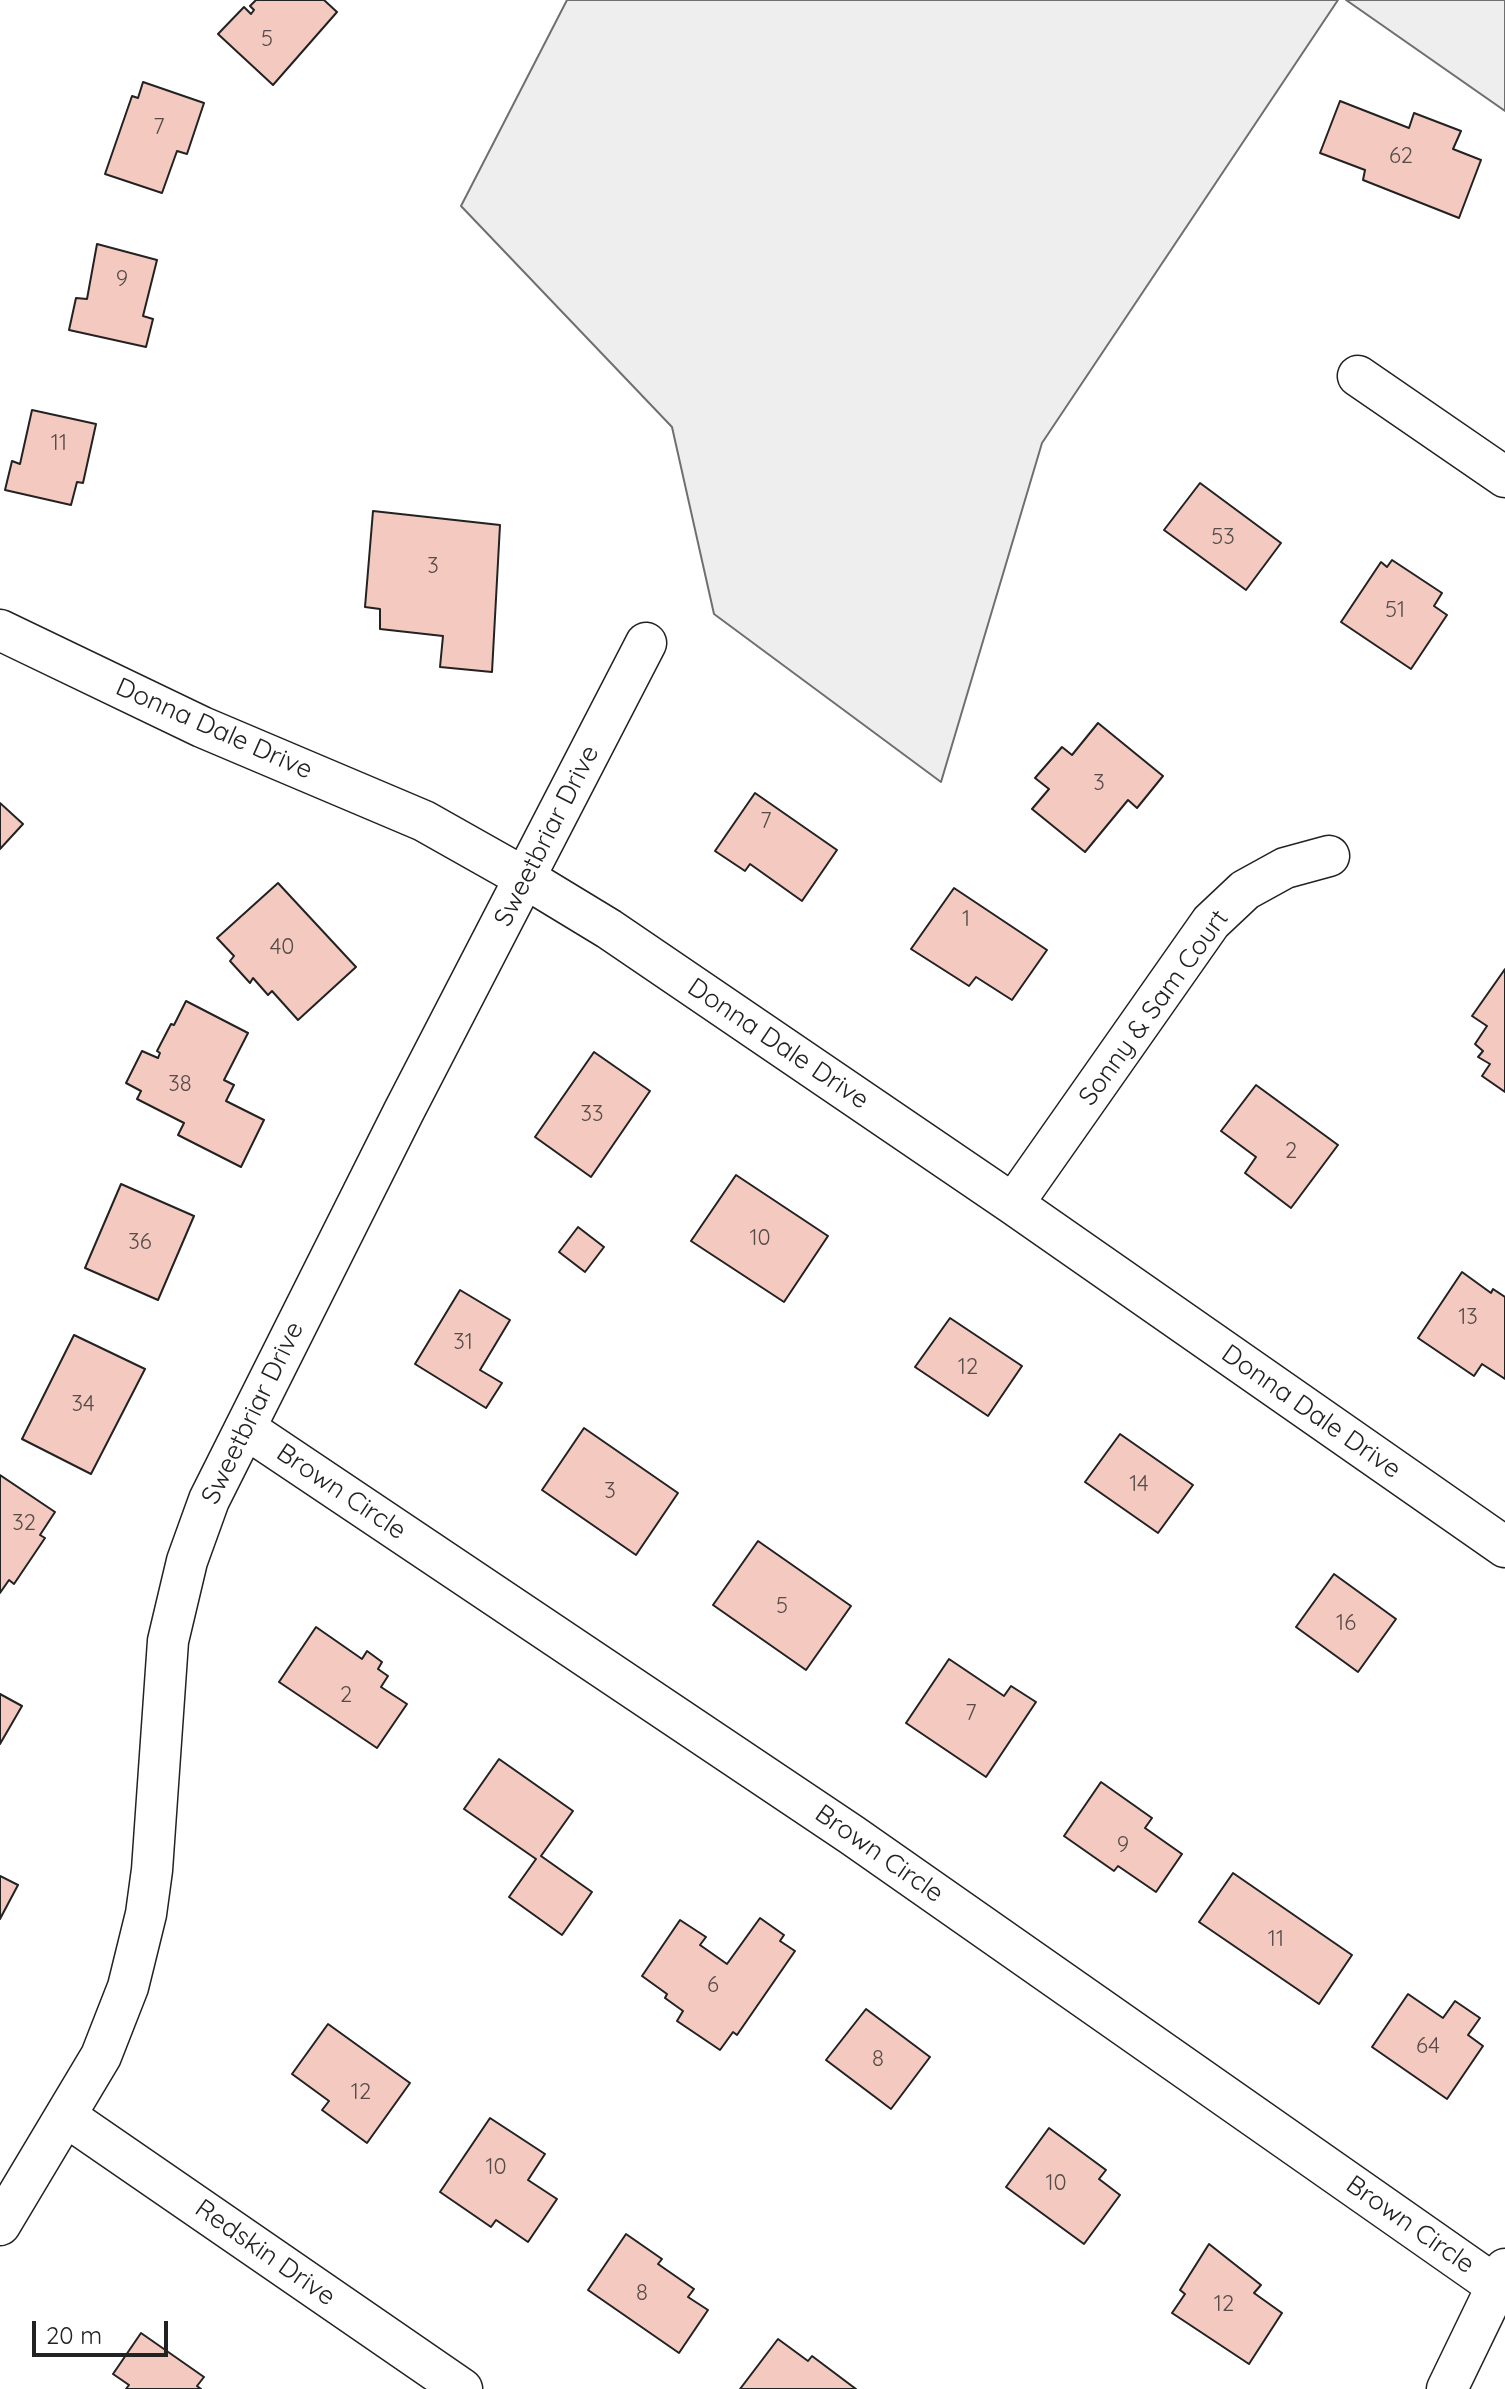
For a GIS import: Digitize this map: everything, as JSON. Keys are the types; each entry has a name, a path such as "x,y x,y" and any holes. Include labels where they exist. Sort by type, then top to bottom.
{"street":[{"path":"1358,376 1505,477"},
{"name":"Donna Dale Drive","path":"0,630 202,727 424,821 609,929 1013,1204 1505,1547"},
{"name":"Sweetbriar Drive","path":"0,2225 101,2056 128,1987 146,1914 152,1870 168,1641 187,1561 209,1500 646,643"},
{"name":"Sonny & Sam Court","path":"1013,1204 1211,922 1245,890 1285,868 1329,856"},
{"name":"Brown Circle","path":"245,1428 852,1835 1502,2282"},
{"name":"Redskin Drive","path":"67,2117 462,2389"},
{"path":"1447,2389 1502,2282"}],"shaded area":[{"path":"567,0 1338,0 1042,443 941,782 714,614 672,427 461,206"},
{"path":"1346,0 1505,0 1505,111"}],"building":[{"path":"256,0 324,0 337,12 273,85 218,34 244,7 251,14 254,10 250,6"},
{"path":"143,82 204,103 187,154 177,151 162,193 105,174 132,96 138,98"},
{"path":"1340,101 1409,128 1414,113 1461,131 1453,149 1481,160 1459,218 1363,180 1365,170 1320,153"},
{"path":"97,244 157,260 143,316 153,319 146,347 69,330 76,298 87,299"},
{"path":"32,410 96,424 83,483 77,482 71,505 5,490 12,461 20,464"},
{"path":"1200,483 1281,543 1246,590 1164,530"},
{"path":"373,511 500,525 492,672 440,667 443,636 380,629 380,609 365,607"},
{"path":"1392,560 1442,593 1434,606 1447,615 1411,669 1341,622 1381,562 1387,567"},
{"path":"1098,723 1163,776 1137,808 1128,800 1085,852 1032,809 1049,789 1035,778 1062,747 1072,755"},
{"path":"755,793 837,850 802,901 750,864 745,871 715,851"},
{"path":"0,803 23,824 0,849"},
{"path":"278,883 356,967 298,1020 272,991 268,995 253,978 250,983 230,961 234,956 217,938"},
{"path":"954,888 1047,950 1012,1000 976,977 969,986 911,949"},
{"path":"1505,969 1505,1092 1482,1076 1490,1064 1478,1057 1483,1051 1475,1044 1487,1026 1472,1016"},
{"path":"186,1001 248,1033 224,1080 234,1085 226,1101 264,1120 241,1167 178,1135 184,1123 137,1099 141,1091 126,1083 142,1051 158,1058 160,1053 157,1051"},
{"path":"594,1052 650,1091 591,1177 535,1137"},
{"path":"1256,1085 1338,1145 1291,1208 1245,1173 1256,1157 1221,1131"},
{"path":"736,1175 828,1236 784,1302 691,1241"},
{"path":"121,1184 194,1216 158,1300 85,1268"},
{"path":"578,1227 604,1247 585,1272 559,1252"},
{"path":"1462,1272 1491,1293 1493,1289 1505,1297 1505,1379 1482,1364 1474,1376 1418,1338"},
{"path":"460,1290 510,1320 480,1370 502,1383 486,1408 415,1364"},
{"path":"950,1318 1022,1366 988,1416 915,1367"},
{"path":"74,1335 145,1369 91,1474 22,1439"},
{"path":"584,1428 678,1493 636,1555 542,1490"},
{"path":"1120,1434 1193,1485 1158,1533 1085,1482"},
{"path":"0,1475 55,1512 40,1535 45,1538 14,1584 9,1580 0,1593"},
{"path":"758,1541 851,1606 806,1670 713,1605"},
{"path":"1334,1574 1396,1619 1358,1672 1296,1627"},
{"path":"316,1627 362,1659 367,1651 382,1662 378,1669 388,1676 381,1687 407,1704 377,1748 279,1682"},
{"path":"949,1659 1004,1696 1011,1686 1036,1702 986,1777 906,1723"},
{"path":"0,1694 22,1706 0,1744"},
{"path":"499,1759 573,1811 541,1856 592,1892 562,1935 509,1897 536,1859 464,1809"},
{"path":"1101,1782 1152,1818 1145,1828 1182,1854 1156,1892 1118,1866 1114,1871 1064,1836"},
{"path":"1233,1873 1352,1955 1319,2004 1199,1922"},
{"path":"0,1876 18,1885 0,1919"},
{"path":"760,1918 784,1935 780,1941 795,1951 737,2035 733,2032 720,2050 677,2021 683,2011 665,1998 667,1994 642,1976 680,1920 706,1937 700,1945 727,1964"},
{"path":"1408,1994 1443,2018 1455,2001 1480,2018 1468,2035 1483,2046 1447,2099 1372,2047"},
{"path":"866,2009 930,2057 891,2109 826,2060"},
{"path":"328,2024 410,2083 367,2143 322,2110 329,2101 292,2074"},
{"path":"490,2118 545,2154 528,2180 557,2199 528,2242 496,2220 491,2227 440,2192"},
{"path":"1049,2128 1106,2170 1099,2179 1120,2195 1084,2244 1006,2187"},
{"path":"626,2234 662,2259 658,2264 694,2289 688,2297 708,2310 679,2353 588,2290"},
{"path":"1209,2244 1261,2285 1254,2293 1282,2313 1249,2364 1172,2313 1185,2294 1180,2290"},
{"path":"141,2333 204,2377 197,2386 201,2389 126,2389 129,2385 113,2374"},
{"path":"778,2339 808,2361 812,2356 856,2389 740,2389"}]}
